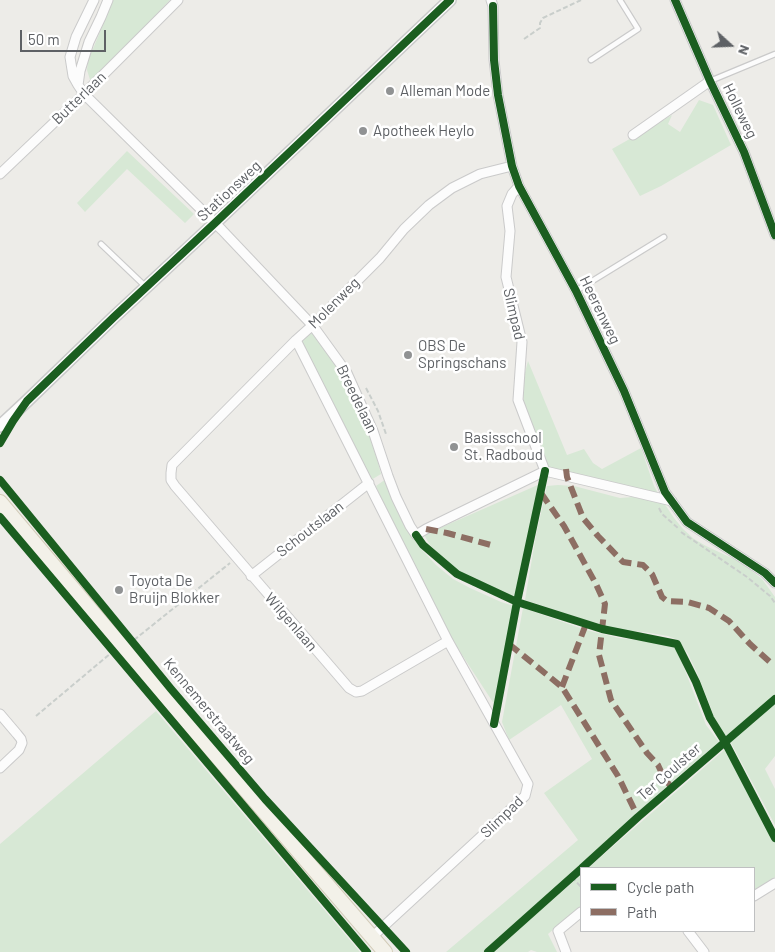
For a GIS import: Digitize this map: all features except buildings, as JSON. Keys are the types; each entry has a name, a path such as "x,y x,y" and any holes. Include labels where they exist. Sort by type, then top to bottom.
{"main road":[{"name":"Kennemerstraatweg","path":"0,502 385,952"}],"street":[{"name":"Breedelaan","path":"94,0 76,37 70,57 73,76 78,85 84,94 215,223 313,326 347,373 373,430 396,497 416,534 545,472"},
{"path":"78,85 80,70 89,42 108,0"},
{"name":"Butterlaan","path":"0,174 84,94 178,0"},
{"name":"Stationsweg","path":"0,426 450,0"},
{"name":"Heerenweg","path":"491,0 493,6 494,60 498,95 512,166 519,186 576,291 624,391 665,492 687,522 765,573 775,583"},
{"name":"Holleweg","path":"675,0 710,81 744,152 775,235"},
{"path":"633,135 710,81"},
{"name":"Molenweg","path":"172,465 296,340 313,326 429,205 452,188 480,174 512,166"},
{"name":"Slimpad","path":"519,186 512,194 507,206 510,231 506,277 522,342 518,400 545,472"},
{"name":"Breedelaan","path":"296,340 448,641"},
{"name":"Wilgenlaan","path":"172,465 171,480 175,486 349,688 356,692 362,691 448,641"},
{"path":"545,472 672,501"},
{"name":"Schoutslaan","path":"251,576 369,484"},
{"name":"Slimpad","path":"372,937 525,796 528,784 448,641"},
{"path":"0,714 22,743 19,750 0,768"},
{"path":"755,895 775,882"},
{"path":"566,952 558,931 580,913"},
{"path":"691,932 704,952"}],"lane":[{"path":"591,60 638,28 620,0"},
{"path":"710,81 775,54"},
{"name":"Heerenweg","path":"576,291 664,237"},
{"path":"101,244 146,287"}],"path":[{"path":"524,38 540,28 543,18 581,0"},
{"path":"132,641 236,558"},
{"path":"126,634 138,648"},
{"path":"107,643 119,657"},
{"path":"36,716 114,651"},
{"path":"565,884 575,875 580,885"}],"green space":[{"path":"113,0 170,0 91,83 87,70 88,61"},
{"path":"699,100 713,105 731,145 661,186 640,196 612,149 672,115 668,124 680,132"},
{"path":"127,151 194,214 185,223 127,169 85,212 77,203"},
{"path":"312,333 345,375 371,435 381,474 371,480 301,340"},
{"path":"528,361 567,455 584,449 593,463 602,469 641,448 659,495 547,468 524,406 523,380"},
{"path":"386,479 413,538 436,565 453,579 470,588 514,606 498,710 451,638 396,532 376,486"},
{"path":"540,484 516,597 474,580 458,571 430,545 424,535"},
{"path":"547,486 574,486 620,498 633,497 664,503 683,529 694,539 748,568 762,579 775,597 775,695 726,736 714,719 697,673 688,654 678,640 668,636 620,630 525,600 536,535"},
{"path":"523,608 586,630 675,648 706,725 719,742 675,779 483,952 446,952 578,840 544,793 592,759 561,705 509,740 502,722"},
{"path":"775,703 775,756 765,769 775,789 775,825 730,741"},
{"path":"156,711 360,952 0,952 0,844"},
{"path":"725,748 775,840 775,877 755,889 755,867 589,867"},
{"path":"580,876 580,907 548,934 557,952 537,952 531,950 528,952 493,952"}],"marked path":[{"path":"566,469 567,477 583,518 623,562 643,565 652,574 662,597 667,601 688,602 709,608 729,621 771,663"},
{"path":"541,493 564,526 605,604 599,655 611,700 647,753 658,765 664,778 672,788"},
{"path":"426,529 491,545"},
{"path":"562,687 586,624"},
{"path":"509,644 562,687 618,776 638,817"}],"cycle path":[{"path":"0,443 27,401 450,0"},
{"path":"675,0 710,81 744,152 775,235"},
{"path":"493,6 494,60 498,95 512,166 519,186 576,291 624,391 665,492 687,522 765,573 775,583"},
{"path":"494,724 517,602 545,471"},
{"path":"0,480 171,689 265,799 406,952"},
{"path":"0,517 367,952"},
{"path":"416,535 423,545 457,574 517,602 602,629 677,644 696,682 710,718 725,742 775,838"},
{"name":"Ter Coulster","path":"583,867 775,699"},
{"path":"488,952 580,870"}],"place":[{"name":"Alleman Mode","path":"390,91"},
{"name":"Apotheek Heylo","path":"363,131"},
{"name":"OBS De Springschans","path":"408,355"},
{"name":"Basisschool St. Radboud","path":"454,447"},
{"name":"Toyota De Bruijn Blokker","path":"119,590"}]}
